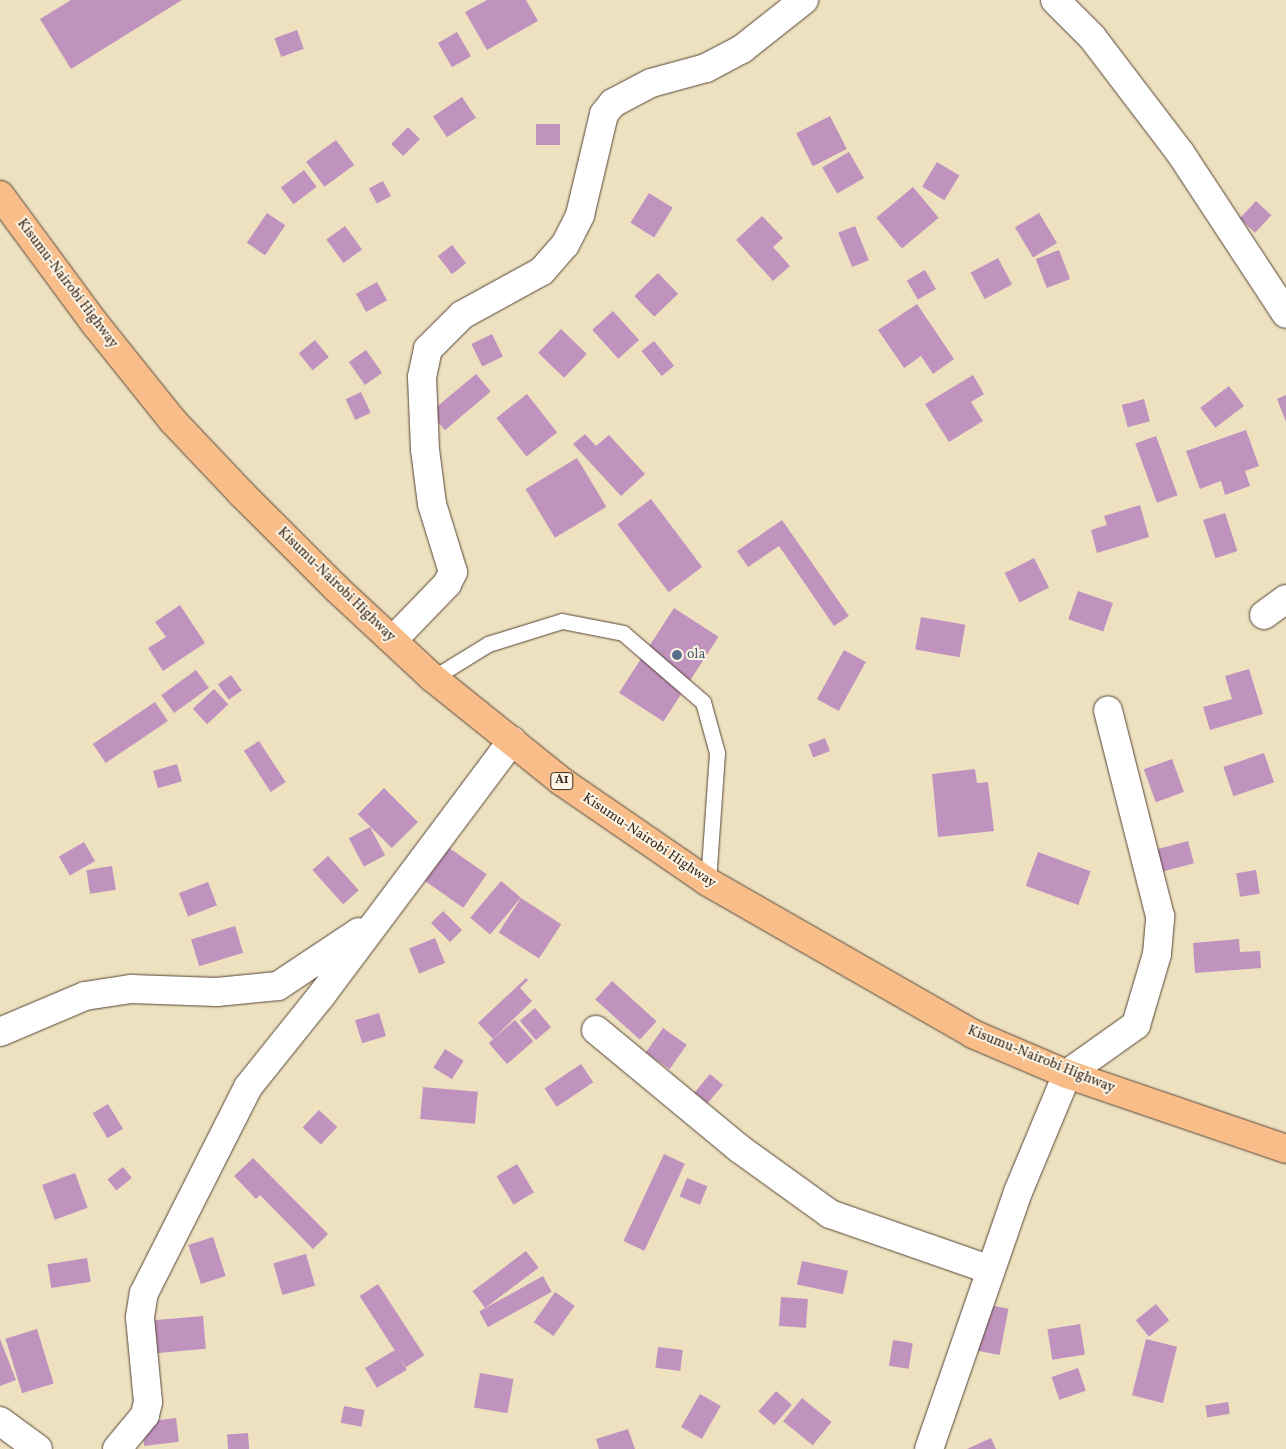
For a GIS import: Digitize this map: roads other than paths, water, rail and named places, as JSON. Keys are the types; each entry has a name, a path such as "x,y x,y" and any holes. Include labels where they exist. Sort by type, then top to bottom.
{"highway":[{"name":"Kisumu-Nairobi Highway","path":"0,195 96,325 173,421 248,501 434,678 561,780 708,882 973,1034 1067,1074 1286,1149"}],"street":[{"path":"393,640 447,584 453,572 451,558 432,504 425,449 422,377 428,349 462,315 542,271 565,245 580,215 604,114 613,103 651,83 706,68 742,49 804,0"},
{"path":"1056,0 1092,37 1181,154 1286,314"},
{"path":"1264,615 1286,599"},
{"path":"929,1449 1018,1192 1067,1074 1136,1025 1157,954 1160,916 1108,710"},
{"path":"117,1449 145,1415 148,1402 140,1317 144,1293 180,1226 210,1157 248,1087 380,917 512,741"},
{"path":"0,1032 85,996 122,990 217,992 278,986 380,917"},
{"path":"596,1030 740,1149 830,1214 991,1270"},
{"path":"0,1421 38,1449"}],"lane":[{"path":"434,678 488,644 562,621 623,633 703,702 717,753 708,882"}],"place":[{"name":"ola","path":"677,655"}]}
